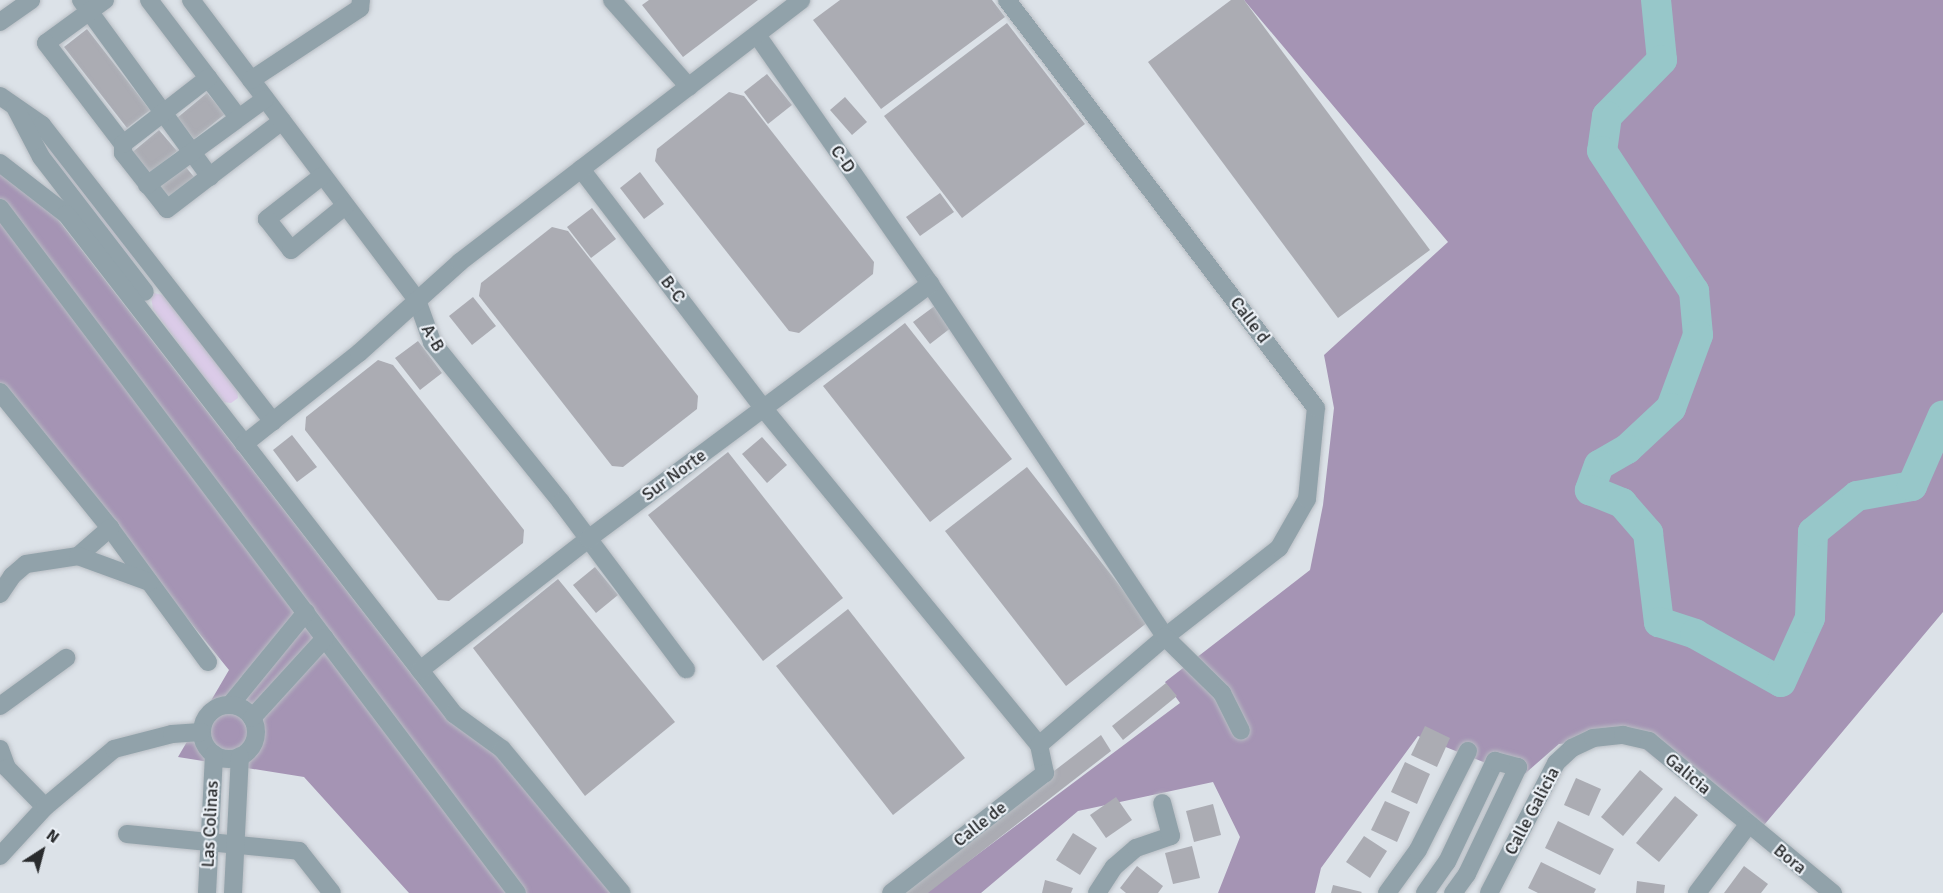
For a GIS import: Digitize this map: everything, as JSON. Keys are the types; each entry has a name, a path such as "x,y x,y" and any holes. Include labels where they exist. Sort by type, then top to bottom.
{"street":[{"path":"0,22 31,0"},
{"path":"105,0 86,6 46,43 123,144 123,153 167,209 282,121"},
{"path":"149,0 237,116"},
{"name":"A-B","path":"191,0 417,300 432,342 588,538 686,669"},
{"path":"251,80 360,8 361,0"},
{"path":"612,0 689,87"},
{"path":"244,444 273,422 460,262 801,0"},
{"name":"Calle d","path":"1007,0 1316,408 1306,499 1279,548 1165,637 1039,745"},
{"path":"86,6 210,177"},
{"name":"C-D","path":"757,35 930,284 1165,637 1222,693 1241,731"},
{"path":"123,144 208,78"},
{"path":"5,98 42,125 172,288 273,422"},
{"path":"5,98 41,157 244,444 454,714 501,749 622,893"},
{"path":"147,185 237,116 265,99"},
{"path":"0,164 66,214 138,294"},
{"name":"B-C","path":"581,169 764,409 1039,745"},
{"path":"322,176 267,219 291,250 345,206"},
{"path":"0,208 517,893"},
{"name":"Sur Norte","path":"420,670 588,538 930,284"},
{"path":"138,294 172,288"},
{"path":"0,392 110,528 208,662"},
{"path":"78,556 110,528"},
{"path":"0,594 26,564 78,556 149,582"},
{"path":"201,732 213,709 230,705 306,612"},
{"path":"252,718 325,638"},
{"path":"0,706 66,658"},
{"path":"201,732 214,754 222,758 240,756 255,736 252,718 230,705"},
{"path":"0,856 45,807 114,749 172,734 201,732"},
{"name":"Galicia","path":"1623,735 1649,741 1748,825"},
{"name":"Calle Galicia","path":"1489,893 1556,763 1572,748 1593,738 1623,735"},
{"name":"Calle de","path":"891,893 1046,773 1039,745"},
{"path":"0,749 7,768 45,807"},
{"path":"1387,893 1418,850 1468,751"},
{"name":"Las Colinas","path":"207,893 214,754"},
{"name":"Las Colinas","path":"233,893 240,756"},
{"path":"1425,893 1447,862 1495,761 1518,767 1467,874 1453,893"},
{"path":"1097,893 1114,867 1136,848 1171,836 1162,803"},
{"path":"1697,893 1748,825"},
{"name":"Bora","path":"1748,825 1833,893"},
{"path":"127,834 298,850 332,893"}],"shaded area":[{"path":"1244,0 1943,0 1943,612 1754,837 1630,738 1559,744 1521,777 1418,736 1321,868 1315,893 1218,893 1240,837 1213,782 1078,811 981,893 926,893 1180,703 1165,682 1310,570 1323,505 1334,408 1324,355 1448,242"},
{"path":"23,126 43,140 148,270 119,251"},
{"path":"0,161 46,204 423,689 503,751 611,893 409,893 304,777 178,757 229,670 0,388"},
{"path":"150,292 167,296 237,389 238,398 231,403 222,402 153,309"}],"building":[{"path":"649,0 758,0 683,57 642,5"},
{"path":"840,0 992,0 1005,17 881,109 813,20"},
{"path":"1231,0 1244,0 1430,250 1338,318 1148,62"},
{"path":"1007,23 1085,124 962,218 884,116"},
{"path":"87,29 150,110 127,128 64,47"},
{"path":"767,74 792,105 768,124 744,92"},
{"path":"729,92 744,96 874,262 873,274 799,333 789,331 655,161 657,149"},
{"path":"207,93 225,114 194,139 177,118"},
{"path":"845,97 867,122 852,135 830,110"},
{"path":"159,130 177,151 147,176 129,155"},
{"path":"185,166 194,177 166,200 156,189"},
{"path":"640,172 664,204 644,219 620,188"},
{"path":"940,193 954,212 920,236 906,217"},
{"path":"592,208 616,239 591,258 567,227"},
{"path":"552,227 568,231 698,396 697,409 623,467 612,466 479,296 481,283"},
{"path":"473,297 496,326 472,345 449,316"},
{"path":"936,305 952,327 930,344 913,322"},
{"path":"905,323 1012,459 930,522 823,386"},
{"path":"418,341 442,373 420,390 395,358"},
{"path":"378,360 393,365 524,530 523,543 449,601 438,600 305,430 306,417"},
{"path":"292,435 317,467 297,482 273,450"},
{"path":"762,437 787,465 767,483 742,454"},
{"path":"728,452 843,598 763,661 648,515"},
{"path":"1027,467 1148,622 1066,686 945,531"},
{"path":"595,567 618,595 596,613 573,585"},
{"path":"558,579 675,722 585,796 473,648"},
{"path":"848,609 965,758 893,815 776,666"},
{"path":"1166,683 1177,696 1123,740 1112,726"},
{"path":"1425,726 1450,738 1437,767 1411,755"},
{"path":"1101,735 1111,751 928,893 895,893"},
{"path":"1405,762 1430,774 1417,804 1391,792"},
{"path":"1640,770 1663,789 1623,836 1601,817"},
{"path":"1576,778 1601,789 1589,816 1564,805"},
{"path":"1675,796 1698,815 1659,862 1636,843"},
{"path":"1116,797 1132,820 1106,838 1090,815"},
{"path":"1385,801 1410,812 1397,842 1371,830"},
{"path":"1213,804 1221,835 1194,842 1186,811"},
{"path":"1558,821 1614,849 1600,875 1545,848"},
{"path":"1073,833 1097,848 1080,875 1056,860"},
{"path":"1364,836 1387,851 1370,878 1346,862"},
{"path":"1192,846 1200,878 1173,884 1165,853"},
{"path":"1541,862 1596,889 1594,893 1538,893 1528,888"},
{"path":"1137,866 1163,886 1158,893 1126,893 1120,888"},
{"path":"1744,866 1768,884 1761,893 1724,893"},
{"path":"1045,880 1073,888 1071,893 1042,893"},
{"path":"1637,881 1665,885 1664,893 1636,893"},
{"path":"1333,885 1362,892 1331,893"}],"waterway":[{"path":"1656,0 1662,60 1607,116 1602,151 1694,291 1698,335 1671,408 1627,449 1599,465 1590,490 1622,503 1648,533 1659,622 1695,634 1781,682 1810,618 1813,532 1857,496 1912,486 1943,415"}]}
